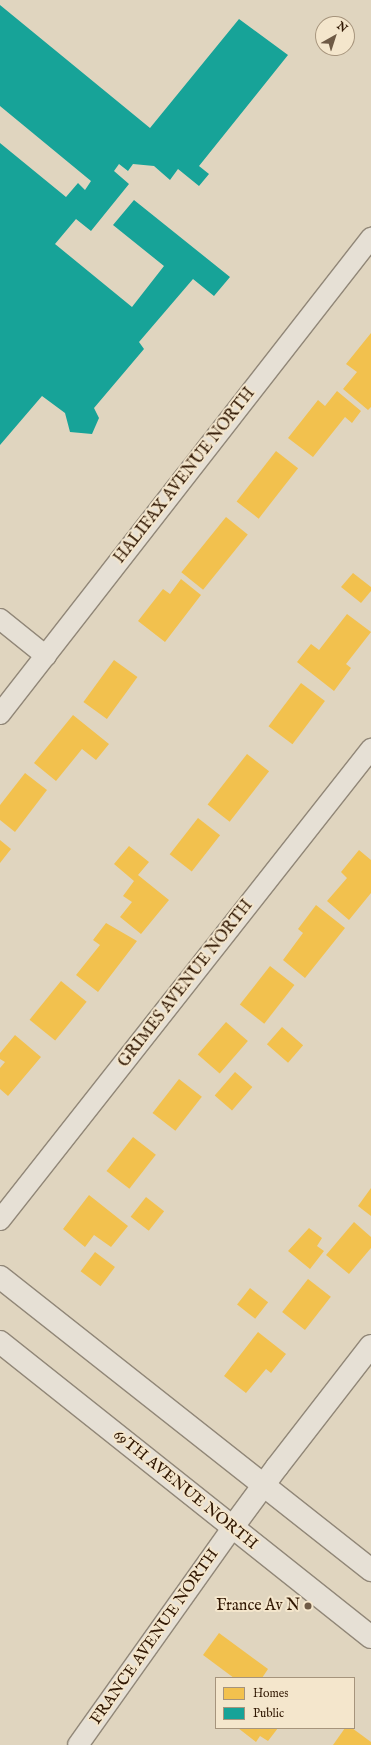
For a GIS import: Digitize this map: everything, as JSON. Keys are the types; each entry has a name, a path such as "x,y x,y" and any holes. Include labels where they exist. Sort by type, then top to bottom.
{"street":[{"name":"HALIFAX AVENUE NORTH","path":"0,714 371,238"},
{"path":"0,619 46,656"},
{"name":"GRIMES AVENUE NORTH","path":"0,1220 371,749"},
{"path":"0,1277 371,1570"},
{"name":"69TH AVENUE NORTH","path":"0,1342 371,1637"},
{"path":"232,1528 263,1485 371,1346"},
{"name":"FRANCE AVENUE NORTH","path":"78,1745 232,1528"}],"building: Homes":[{"path":"371,333 371,407 368,410 343,389 357,372 346,364"},
{"path":"337,391 361,411 352,423 345,417 313,457 288,438 318,400 325,406"},
{"path":"276,451 298,468 259,519 237,501"},
{"path":"226,517 248,535 203,590 181,572"},
{"path":"353,573 371,587 371,591 361,603 341,587"},
{"path":"181,579 201,595 165,642 138,621 163,589 170,594"},
{"path":"347,614 371,632 346,664 351,668 334,691 297,662 311,644 319,650"},
{"path":"114,660 137,677 107,719 83,702"},
{"path":"301,683 325,701 292,744 269,726"},
{"path":"73,715 109,744 96,760 82,749 56,781 34,763"},
{"path":"247,754 269,771 230,822 208,804"},
{"path":"25,773 47,790 15,832 0,820 0,805"},
{"path":"198,818 220,835 192,871 170,854"},
{"path":"0,840 11,849 0,863"},
{"path":"129,846 149,862 138,875 169,900 141,934 120,917 132,902 123,896 134,881 114,864"},
{"path":"359,850 371,860 371,893 349,920 327,901 347,878 341,872"},
{"path":"316,905 345,928 305,978 283,960 303,933 298,929"},
{"path":"106,923 137,941 98,992 76,975 100,945 93,940"},
{"path":"270,966 294,985 264,1024 240,1005"},
{"path":"61,981 87,1002 55,1041 30,1020"},
{"path":"226,1022 248,1041 220,1073 198,1054"},
{"path":"282,1027 303,1045 288,1063 267,1044"},
{"path":"15,1035 41,1057 8,1096 0,1089 0,1068 5,1062 0,1059 0,1053"},
{"path":"235,1072 252,1087 232,1110 215,1095"},
{"path":"179,1079 202,1097 175,1131 153,1113"},
{"path":"133,1137 156,1155 129,1189 107,1171"},
{"path":"371,1188 371,1216 358,1206"},
{"path":"89,1195 128,1226 111,1247 94,1235 85,1247 63,1229"},
{"path":"146,1197 164,1211 149,1231 131,1217"},
{"path":"354,1222 371,1237 371,1248 349,1274 326,1255"},
{"path":"309,1228 322,1238 317,1246 324,1251 310,1269 288,1251"},
{"path":"95,1252 115,1267 101,1286 81,1271"},
{"path":"308,1279 331,1297 305,1330 282,1312"},
{"path":"250,1288 268,1302 255,1319 237,1305"},
{"path":"258,1332 286,1354 271,1373 266,1369 246,1393 224,1376"},
{"path":"219,1633 268,1669 263,1677 233,1677 203,1655"},
{"path":"239,1729 277,1729 268,1741 260,1736 256,1742"},
{"path":"344,1729 353,1729 371,1742 371,1745 333,1745"}],"building: Public":[{"path":"0,5 150,128 239,19 288,55 199,166 209,174 199,186 178,169 170,180 154,166 133,164 128,171 119,164 114,171 129,184 91,231 76,219 55,244 132,307 164,266 113,225 134,200 230,277 214,296 193,279 139,342 144,349 94,408 99,418 92,434 70,432 65,413 42,396 0,445 0,143 66,197 78,183 85,190 91,181 0,106"}],"place":[{"name":"France Av N","path":"308,1606"}]}
